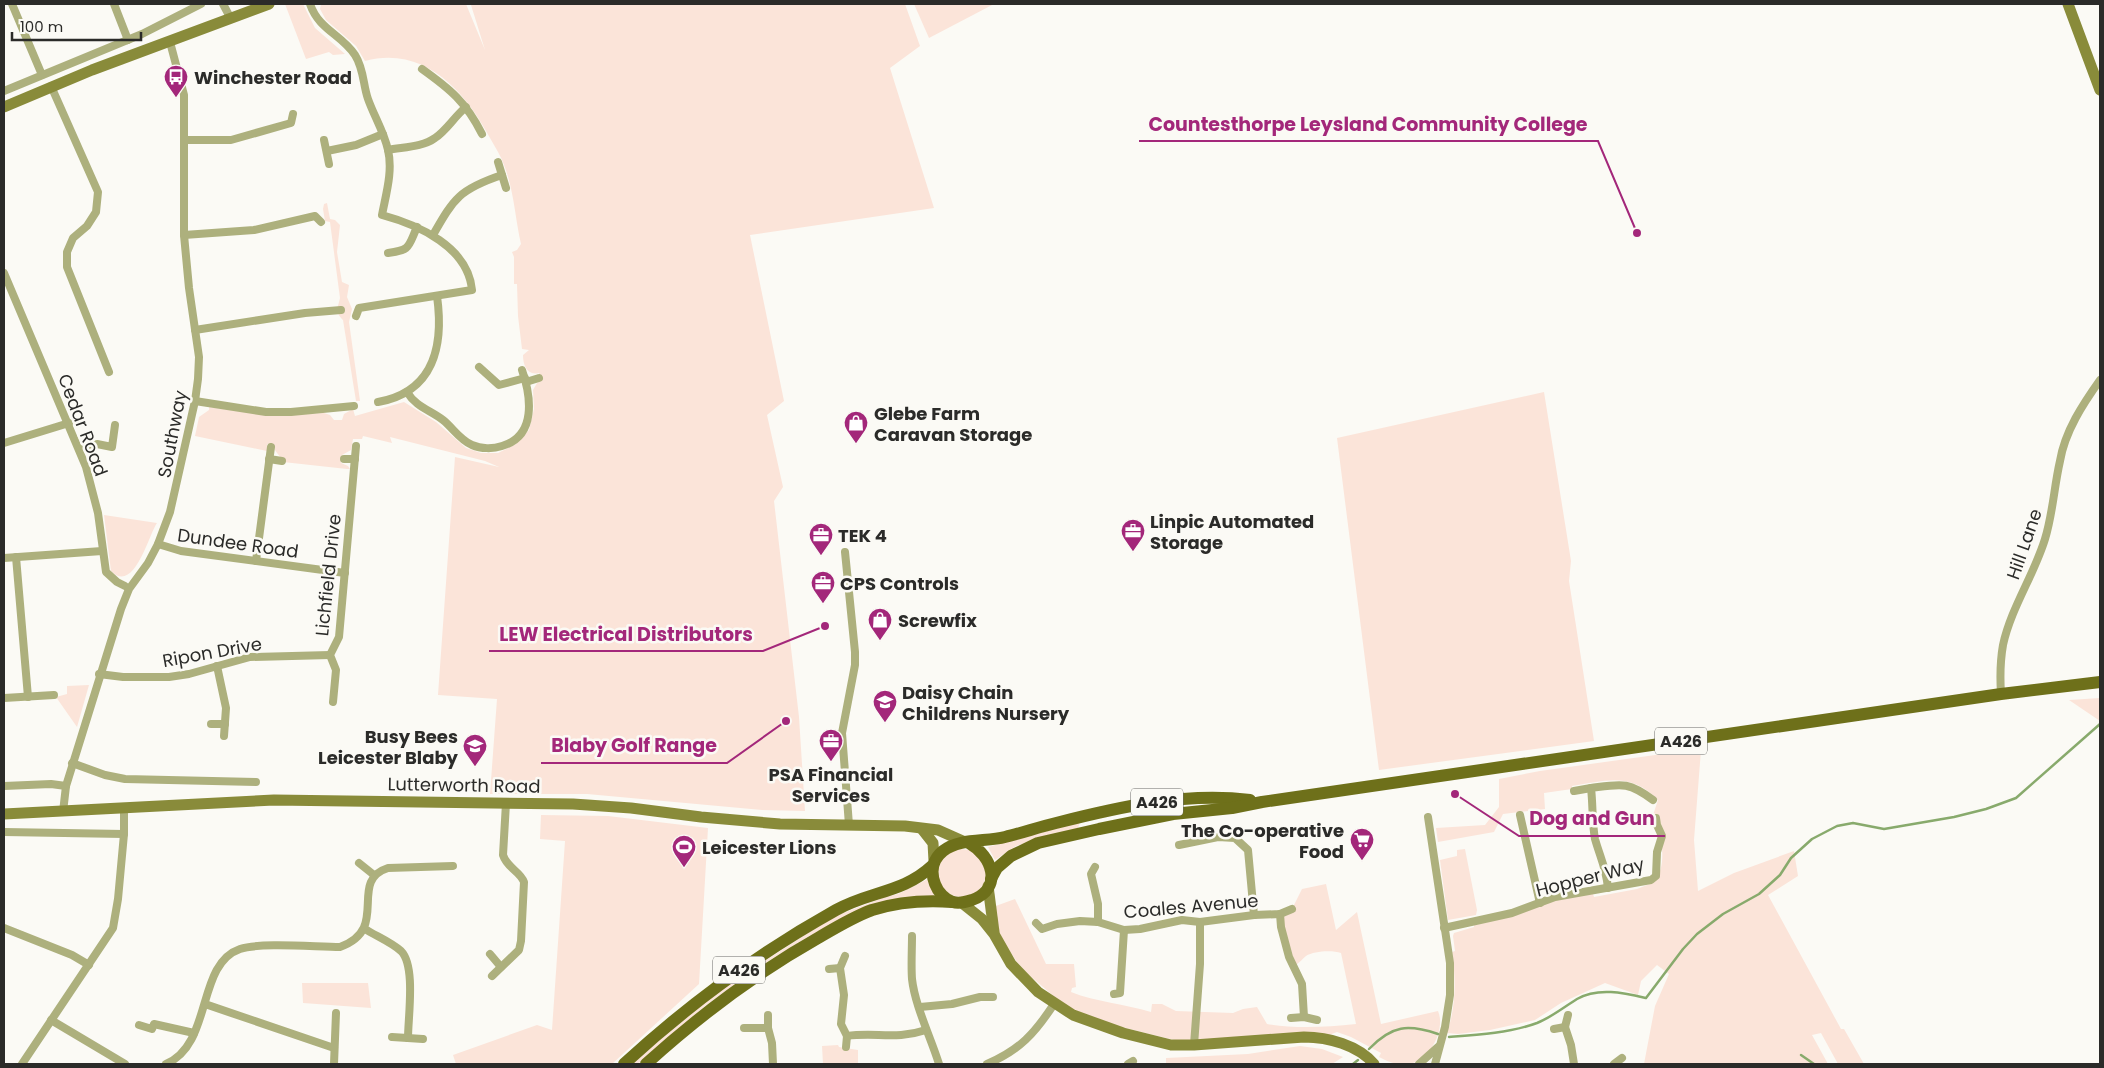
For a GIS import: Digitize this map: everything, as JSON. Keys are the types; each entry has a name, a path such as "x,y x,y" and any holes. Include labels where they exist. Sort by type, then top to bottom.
{"main road":[{"name":"A426","path":"990,883 997,868 1011,856 1038,844 1099,828 1173,814 1232,808 1262,802 2001,694 2100,682"},
{"name":"A426","path":"967,842 1008,837 1054,823 1145,803 1234,798 1262,802"},
{"path":"967,842 981,850 985,856 989,864 990,883 980,896 958,903 946,898 937,888 932,875 933,863 944,850 967,842"},
{"name":"A426","path":"624,1064 692,1005 770,949 856,900 899,888 914,881 933,863"},
{"name":"A426","path":"646,1064 737,989 794,951 844,923 873,910 899,903 923,901 958,903"}],"street":[{"path":"12,4 42,76"},
{"path":"114,4 128,40"},
{"path":"4,91 128,40 201,4"},
{"path":"223,4 231,19"},
{"path":"4,107 51,86 269,4"},
{"path":"310,4 319,22 344,43 355,55 360,66 368,99 388,150 390,170 382,215 417,227 432,235 461,260 469,276 472,290 359,308 356,316"},
{"path":"2068,4 2100,90"},
{"name":"Southway","path":"63,812 66,786 72,764 99,674 129,589 148,563 158,544 174,501 195,401 199,357 189,288 184,235 184,95 170,42"},
{"path":"422,69 451,90 474,118 482,134"},
{"path":"51,86 98,192 96,212 87,226 74,238 67,252 67,267 109,372"},
{"path":"388,150 429,142 443,132 452,118 466,108"},
{"path":"291,123 293,114"},
{"path":"184,140 231,140 291,123"},
{"path":"291,123 298,129"},
{"path":"326,151 356,145 383,134"},
{"path":"324,140 329,164"},
{"path":"498,162 506,188"},
{"path":"432,235 452,204 463,192 477,183 502,175"},
{"path":"315,216 317,207"},
{"path":"184,235 254,230 315,216"},
{"path":"315,216 321,222"},
{"path":"388,253 405,250 417,227"},
{"name":"Cedar Road","path":"4,273 80,450 98,513 102,551 108,575 124,586"},
{"path":"378,402 394,399 407,392 424,376 435,359 439,337 437,296"},
{"path":"195,330 305,313 341,310"},
{"path":"479,367 499,385 524,377 539,378"},
{"path":"407,392 412,400 443,420 464,440 480,447 498,448 513,441 527,424 529,404 524,377"},
{"name":"Hill Lane","path":"2001,694 2000,672 2003,645 2009,625 2041,552 2048,530 2060,459 2066,437 2100,380"},
{"path":"195,401 266,412 291,412 354,406"},
{"path":"337,407 339,417"},
{"path":"4,444 69,423"},
{"path":"80,450 97,444 112,447 115,425"},
{"name":"Lichfield Drive","path":"333,702 336,670 330,655 339,637 356,446"},
{"path":"256,561 271,447"},
{"path":"269,459 282,461"},
{"path":"344,459 355,459"},
{"name":"Dundee Road","path":"158,544 173,550 345,573"},
{"path":"4,558 102,551"},
{"path":"845,552 855,652 842,732 849,825"},
{"path":"16,557 28,697"},
{"name":"Ripon Drive","path":"99,674 124,677 169,677 189,674 250,657 330,655"},
{"path":"217,666 224,693 224,736"},
{"path":"325,690 334,691"},
{"path":"4,698 54,695"},
{"path":"211,724 225,724"},
{"path":"72,764 105,775 125,778 256,782"},
{"path":"4,786 50,784 66,786"},
{"path":"1574,791 1627,784 1638,788 1653,800"},
{"path":"1591,788 1593,827 1605,864 1608,888"},
{"name":"Lutterworth Road","path":"4,814 274,800 506,802 596,805 701,818 780,824 905,826 938,830 967,842"},
{"path":"492,976 519,950 525,889 522,878 505,863 503,856 506,802"},
{"path":"22,1064 113,928 118,899 124,834 124,809"},
{"path":"1520,815 1540,903"},
{"path":"1428,817 1441,893 1450,963 1450,995 1441,1044 1435,1064"},
{"name":"Hopper Way","path":"1444,928 1512,913 1555,897 1651,880 1656,876 1658,852 1662,836 1656,818"},
{"path":"922,829 933,843 933,863"},
{"path":"4,832 124,834"},
{"path":"1179,845 1218,837 1235,838 1248,850 1254,915"},
{"path":"1192,843 1193,853"},
{"path":"359,864 374,875"},
{"path":"166,1064 181,1055 187,1048 205,1004 216,970 231,954 253,946 340,947 355,941 364,929 368,917 368,889 374,875 388,868 453,866"},
{"path":"1095,867 1091,874 1098,904 1098,922"},
{"path":"990,883 994,934"},
{"path":"958,903 982,919 994,934 1012,964 1038,992 1072,1015 1150,1041 1194,1046 1304,1037 1321,1038 1348,1046 1371,1061 1385,1064"},
{"name":"Coales Avenue","path":"1040,929 1057,924 1080,921 1098,922 1124,930 1140,929 1182,920 1200,922 1254,915 1280,914 1292,909"},
{"path":"1280,914 1281,927 1289,957 1302,984 1304,1017"},
{"path":"1194,1046 1200,964 1200,922"},
{"path":"4,928 66,952 89,964"},
{"path":"364,929 397,948 406,959 409,974 408,1038"},
{"path":"1120,995 1124,930"},
{"path":"912,936 912,980 926,1030 939,1064"},
{"path":"490,954 501,967"},
{"path":"845,956 840,968 844,995 841,1024 847,1036 846,1047"},
{"path":"829,969 840,968"},
{"path":"920,1007 952,1004 980,997 993,997"},
{"path":"205,1004 334,1048"},
{"path":"987,1064 1006,1056 1039,1028 1054,1004"},
{"path":"334,1064 336,1013"},
{"path":"768,1015 773,1064"},
{"path":"1568,1015 1565,1027 1571,1045 1574,1064 1579,1064"},
{"path":"1292,1018 1304,1017 1317,1020"},
{"path":"52,1020 125,1064"},
{"path":"139,1025 152,1030 154,1024 194,1033"},
{"path":"1554,1029 1565,1027"},
{"path":"744,1028 768,1028"},
{"path":"847,1036 860,1034 908,1036 926,1030"},
{"path":"392,1038 423,1039"},
{"path":"1419,1064 1441,1044"},
{"path":"1006,1056 1010,1064"},
{"path":"1614,1064 1622,1058"}],"shaded area":[{"path":"285,4 303,4 315,28 345,54 333,55 329,52 306,59"},
{"path":"321,4 466,4 485,50 471,5 474,4 905,4 920,46 890,68 934,208 750,235 784,401 767,415 783,487 774,501 799,717 805,811 762,810 587,794 490,794 497,699 438,695 455,457 499,467 485,461 390,437 392,443 363,436 362,439 353,439 351,450 342,455 341,463 350,469 347,469 283,462 273,445 267,444 267,451 195,436 199,417 209,410 209,407 266,415 324,413 330,415 334,420 342,420 344,414 353,409 355,416 404,402 436,422 466,448 481,453 498,453 516,444 529,430 534,409 533,390 537,383 541,381 539,373 531,373 526,369 524,362 523,355 529,350 522,349 517,284 514,284 514,257 512,252 517,250 521,244 510,184 501,158 468,104 440,76 424,66 406,60 386,58 365,61 356,46 326,20 320,9"},
{"path":"914,4 994,4 929,38"},
{"path":"327,203 330,219 335,220 340,225 337,252 342,282 349,285 347,297 352,309 349,322 360,401 356,401 343,320 338,312 340,298 330,222 325,221 323,209 324,204"},
{"path":"1544,392 1571,561 1569,581 1594,741 1379,770 1337,438"},
{"path":"104,515 157,523 140,560 127,575 119,576 111,571"},
{"path":"89,685 77,727 56,697 67,694 67,686"},
{"path":"2100,698 2100,721 2069,700"},
{"path":"1701,750 1694,840 1698,891 1734,873 1794,851 1798,876 1768,895 1841,1029 1844,1029 1864,1064 1838,1064 1821,1033 1812,1035 1828,1064 1644,1064 1655,1006 1669,974 1657,965 1641,981 1638,995 1605,983 1561,1003 1535,1020 1490,1030 1458,1034 1447,1033 1454,993 1452,952 1455,951 1454,933 1474,927 1474,925 1513,916 1558,899 1593,894 1594,897 1637,889 1652,883 1657,876 1661,869 1662,852 1659,816 1653,815 1658,800 1638,785 1618,780 1572,786 1572,789 1544,793 1545,809 1503,814 1494,832 1438,842 1436,828 1485,825 1499,807 1499,779 1540,771"},
{"name":"Leicester Lions","path":"541,815 608,816 708,828 699,984 612,1064 456,1064 453,1055 537,1025 552,1030 565,841 540,839"},
{"path":"1080,822 1078,828 1016,846 995,860 988,847"},
{"path":"962,849 971,851 979,856 984,864 986,873 984,882 979,890 971,895 962,897 953,895 945,890 940,882 938,873 940,864 945,856 953,851"},
{"path":"1465,849 1477,910 1476,915 1448,920 1440,860 1457,856 1457,850"},
{"path":"928,879 935,897 809,936 754,970 705,1006 638,1064 631,1064 720,990 833,917 885,897 898,894"},
{"path":"1326,884 1336,930 1357,912 1381,1024 1438,1011 1440,1026 1438,1035 1430,1051 1417,1062 1397,1064 1390,1062 1379,1057 1381,1053 1351,1037 1337,1032 1321,1038 1194,1045 1073,1015 1029,975 1017,962 1001,938 994,934 993,907 1015,899 1046,964 1074,964 1076,987 1072,988 1071,992 1151,1012 1152,1004 1162,1004 1176,1011 1233,1013 1257,1007 1267,1024 1278,1026 1311,1027 1356,1024 1341,953 1328,951 1314,953 1306,956 1293,966 1280,914 1292,909 1302,889"},
{"path":"302,983 368,983 371,1008 303,1003"},
{"path":"838,1045 839,1047 858,1050 858,1064 823,1064 822,1046"},
{"path":"1300,1046 1322,1049 1343,1057 1332,1064 1166,1064 1166,1058 1248,1054"}],"waterway":[{"path":"1449,1037 1494,1033 1537,1023 1577,999 1594,993 1611,992 1646,998 1683,949 1697,934 1723,914 1759,894 1780,875 1791,858 1812,839 1837,826 1853,823 1884,829 1954,817 1986,809 2016,798 2100,724"},
{"path":"1369,1049 1385,1035 1401,1029 1418,1029 1438,1034"},
{"path":"1801,1055 1814,1064"},
{"path":"1353,1064 1358,1060"}],"place":[{"name":"Winchester Road","path":"176,98"},
{"name":"Countesthorpe Leysland Community College","path":"1637,233"},
{"name":"Glebe Farm Caravan Storage","path":"856,444"},
{"name":"Linpic Automated Storage","path":"1133,552"},
{"name":"TEK 4","path":"821,556"},
{"name":"CPS Controls","path":"823,604"},
{"name":"LEW Electrical Distributors","path":"825,626"},
{"name":"Screwfix","path":"880,641"},
{"name":"Blaby Golf Range","path":"786,721"},
{"name":"Daisy Chain Childrens Nursery","path":"885,723"},
{"name":"PSA Financial Services","path":"831,762"},
{"name":"Busy Bees Leicester Blaby","path":"475,767"},
{"name":"Dog and Gun","path":"1455,794"},
{"name":"The Co-operative Food","path":"1362,861"},
{"name":"Leicester Lions","path":"684,868"}]}
